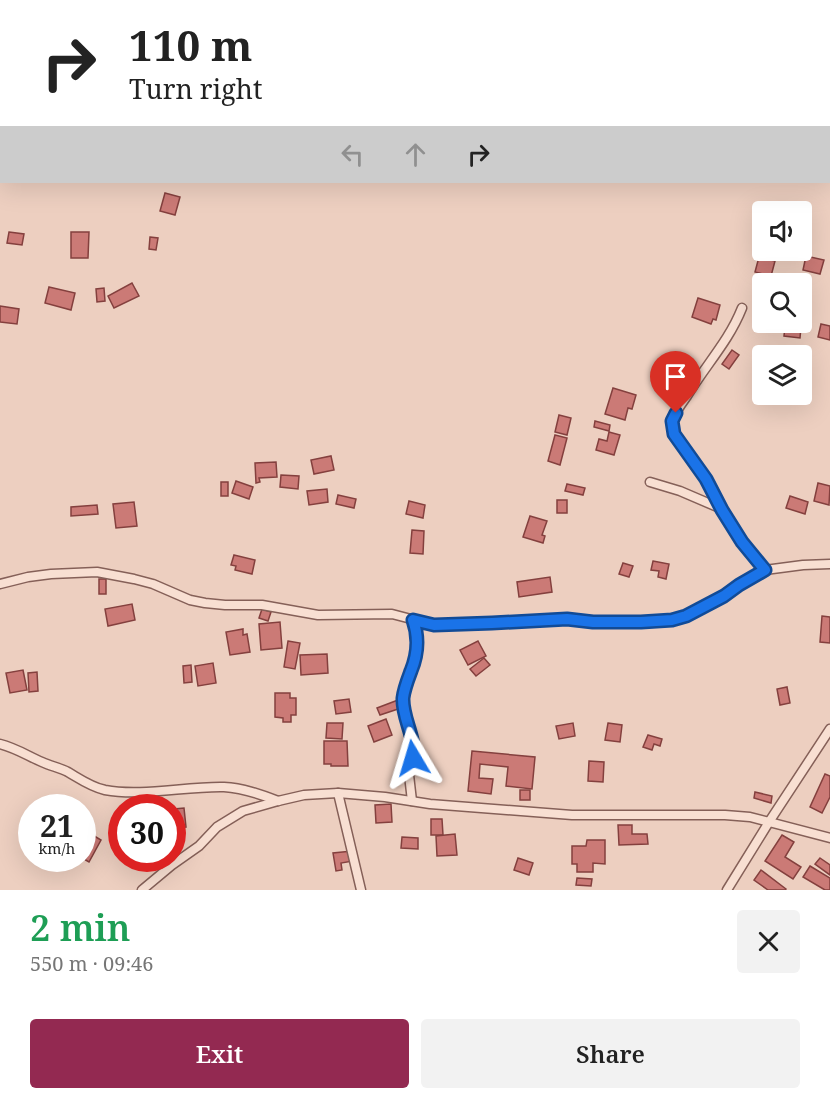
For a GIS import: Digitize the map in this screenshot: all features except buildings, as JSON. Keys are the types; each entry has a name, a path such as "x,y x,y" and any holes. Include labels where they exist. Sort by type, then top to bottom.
{"street":[{"path":"742,308 735,325 719,351 695,382 672,421 674,434 706,479 742,542 765,570"},
{"path":"650,482 680,491 722,510"},
{"path":"0,584 51,574 97,572 153,584 190,600 205,603 262,605 318,615 392,614 434,625 567,619 593,622 641,622 672,620 686,616 724,596 765,570 830,564"},
{"path":"412,801 409,775 414,750 403,698 416,654 417,631 413,620"},
{"path":"727,890 830,729"},
{"path":"0,744 21,751 104,789 131,792 226,787 247,790 278,801"},
{"path":"338,793 361,890"},
{"path":"142,890 200,846 217,826 243,811 304,795 338,793 465,807 572,815 750,817 830,838"}],"route":[{"path":"413,758 413,741 403,698 416,654 417,631 413,620 434,625 567,619 593,622 658,622 686,616 724,596 765,570 742,542 706,479 674,434 672,421 676,413"}]}
